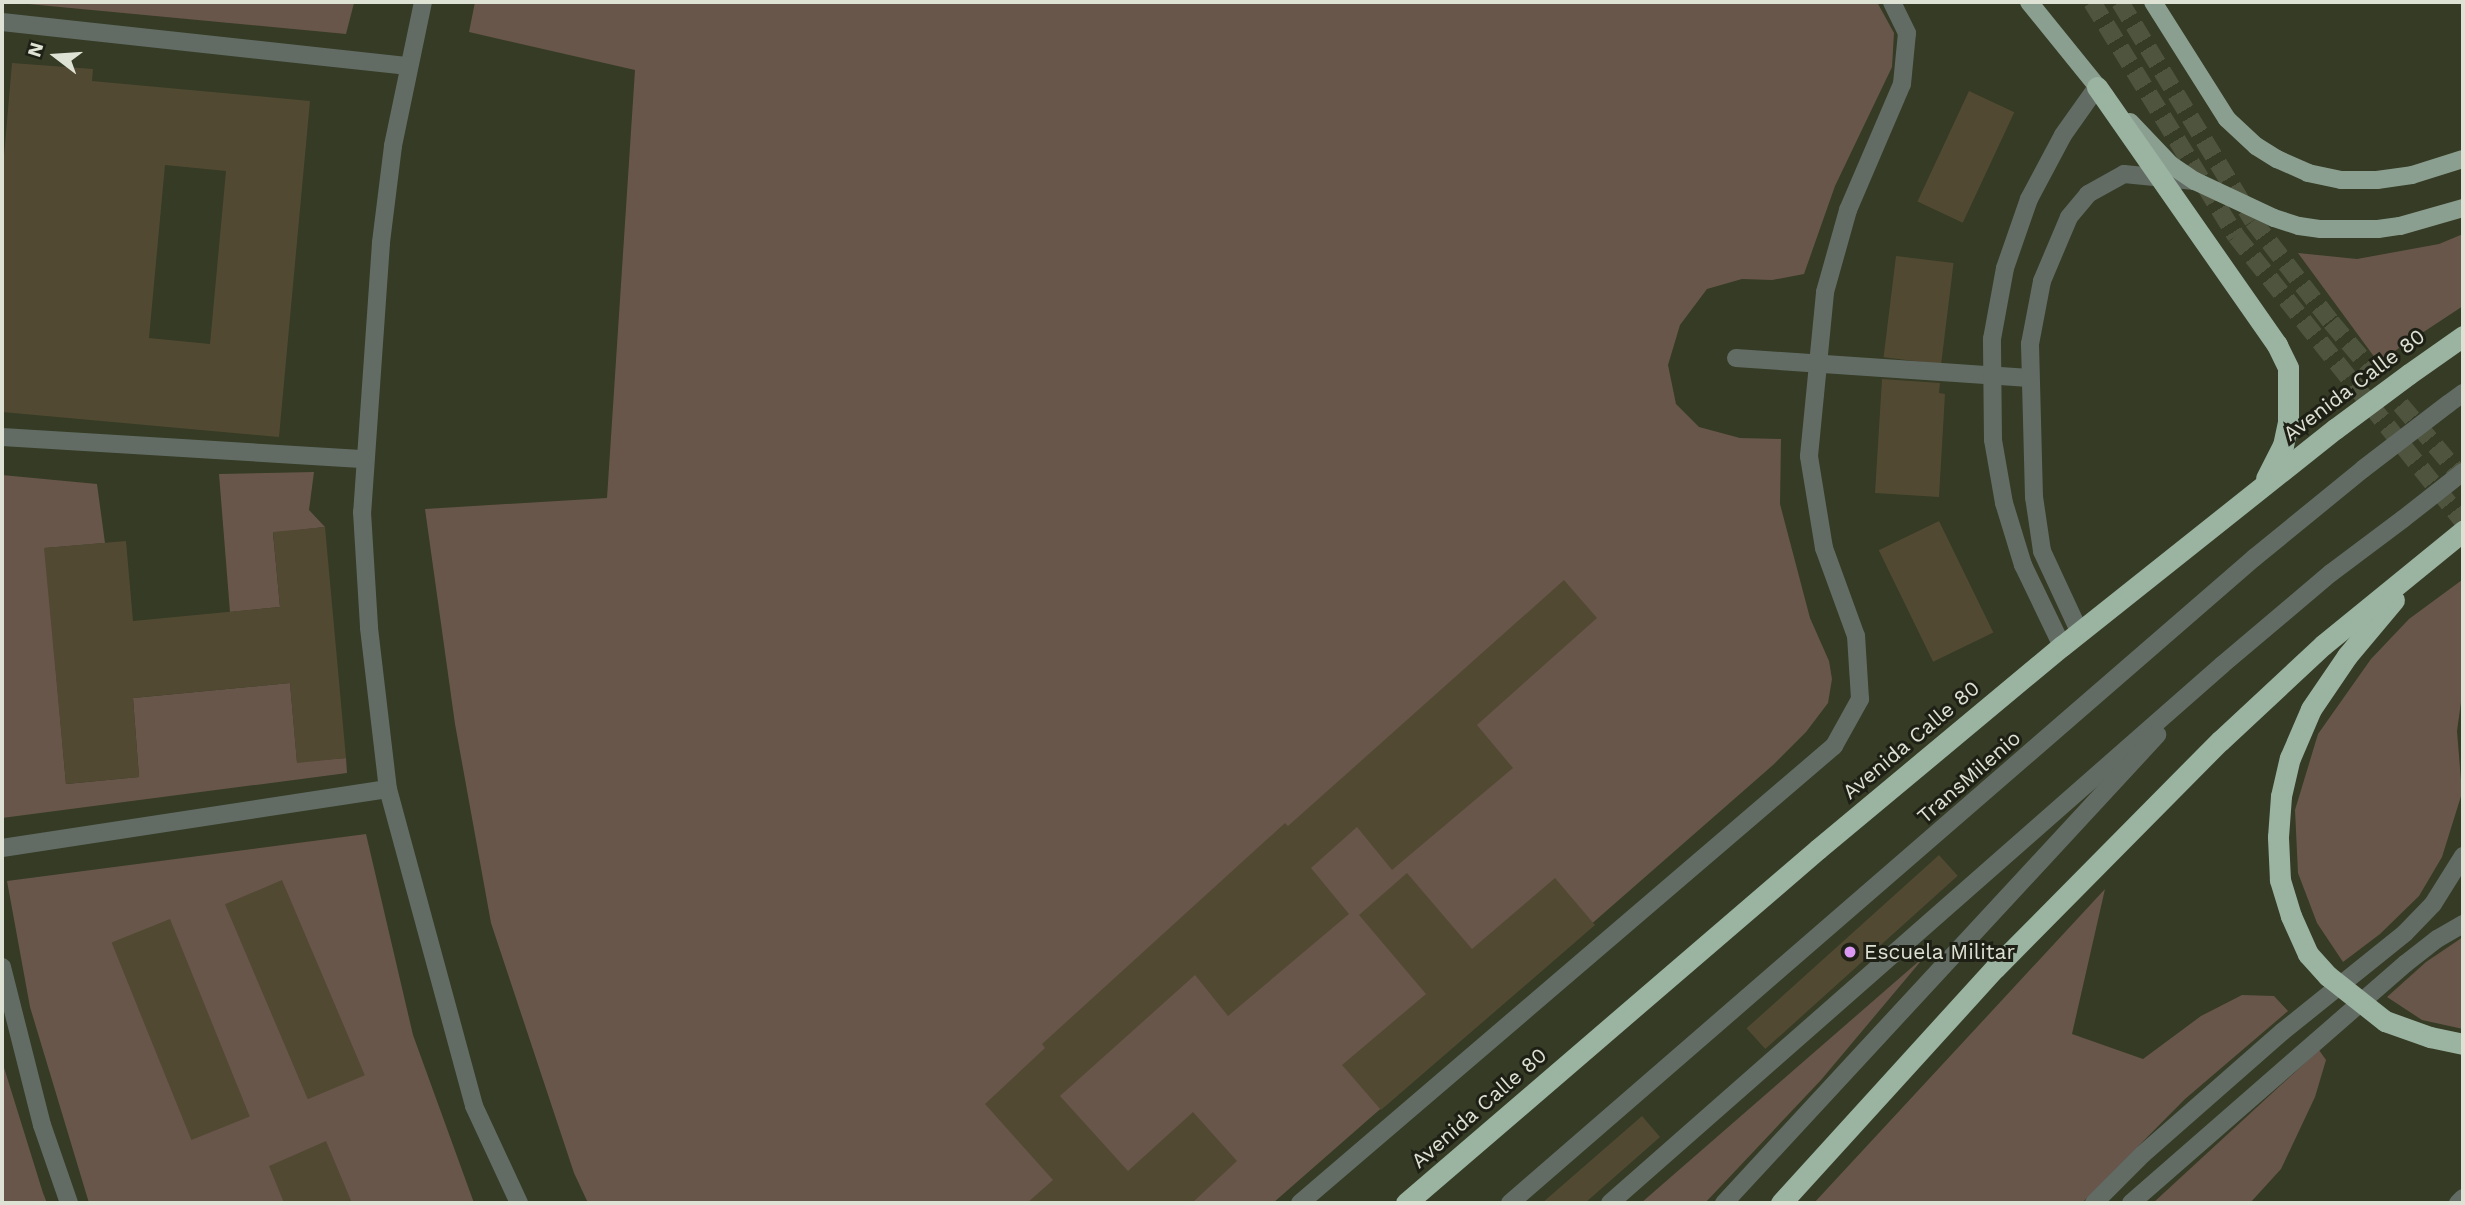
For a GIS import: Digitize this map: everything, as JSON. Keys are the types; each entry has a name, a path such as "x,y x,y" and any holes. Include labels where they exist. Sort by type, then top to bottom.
{"highway":[{"path":"2098,87 2277,345 2288,368 2288,422 2278,457 2261,486"},
{"name":"Avenida Calle 80","path":"1406,1203 1818,849 2062,646 2261,486 2463,336"},
{"path":"1781,1203 1996,968 2220,741 2323,645 2463,531"},
{"path":"2439,548 2347,656 2311,709 2290,758 2281,796 2278,860 2285,900 2308,954 2328,976 2385,1021 2430,1037 2463,1044"}],"main road":[{"path":"2029,2 2098,87 2171,165 2195,181 2274,218 2321,229 2400,226 2463,208"},
{"path":"2153,2 2227,120 2256,146 2277,159 2319,175 2341,180 2377,180 2413,175 2463,159"}],"street":[{"path":"423,2 393,146 381,243 362,512 368,615 387,789 474,1106 519,1203"},
{"path":"1300,1203 1834,746 1860,699 1856,636 1824,548 1809,456 1825,292 1848,210 1902,84 1907,33 1892,2"},
{"path":"2,22 409,65"},
{"path":"2062,646 2023,565 2004,503 1993,440 1990,375 1998,303 2016,233 2045,167 2079,109 2098,87"},
{"path":"2080,633 2042,551 2034,498 2030,344 2042,281 2069,217 2088,194 2123,174 2195,181"},
{"path":"1736,358 2029,378"},
{"name":"TransMilenio","path":"1510,1203 2254,558 2362,469 2463,393"},
{"path":"2,437 365,459"},
{"path":"1609,1203 2222,665 2330,573 2463,472"},
{"path":"1724,1203 2222,665"},
{"path":"2,848 387,789"},
{"path":"2094,1203 2143,1154 2282,1032 2405,933 2433,904 2463,856"},
{"path":"2131,1203 2395,972 2437,939 2463,924"},
{"path":"2,967 42,1125 69,1203"},
{"path":"2458,1203 2463,1198"}],"shaded area":[{"path":"7,2 351,2 354,3 346,34"},
{"path":"475,2 1877,2 1894,33 1892,67 1835,186 1804,274 1772,280 1742,279 1707,289 1680,325 1668,365 1676,404 1699,427 1740,438 1781,439 1780,504 1810,618 1829,661 1832,679 1828,703 1806,732 1773,765 1273,1203 588,1203 574,1173 491,923 455,724 425,509 607,498 635,70 469,32"},
{"path":"2463,234 2463,306 2378,362 2298,253 2357,259 2439,244"},
{"path":"314,472 309,510 325,527 273,533 280,607 230,612 219,474"},
{"path":"2,475 97,484 105,543 45,548 66,784 139,777 133,698 290,683 297,762 346,758 347,773 2,818"},
{"path":"2462,580 2463,688 2457,731 2462,793 2442,857 2419,896 2380,934 2343,962 2317,923 2298,873 2295,810 2318,734 2371,659 2409,619"},
{"path":"366,834 413,1035 474,1203 89,1203 30,1007 7,881"},
{"path":"2105,889 2072,1034 2143,1059 2201,1016 2242,995 2274,996 2288,1011 2185,1099 2082,1203 1814,1203"},
{"path":"2463,937 2463,1029 2422,1020 2387,997 2426,962"},
{"path":"1926,955 1821,1080 1705,1203 1641,1203"},
{"path":"2319,1050 2326,1060 2315,1097 2281,1169 2250,1203 2153,1203"},
{"path":"2,1061 43,1193 47,1203 2,1203"}],"building":[{"path":"12,63 93,69 92,81 310,101 279,437 2,412 2,179","holes":["165,165 226,171 210,344 149,338"]},
{"path":"1969,91 2014,112 1963,223 1917,202"},
{"path":"1896,256 1954,263 1941,364 1884,357"},
{"path":"1882,379 1940,383 1939,393 1945,394 1939,497 1875,493"},
{"path":"1939,521 1993,632 1933,662 1879,550"},
{"path":"325,527 346,758 297,763 290,683 133,698 139,777 66,784 44,548 126,541 133,621 280,607 273,532"},
{"path":"1564,580 1597,618 1477,725 1513,768 1392,870 1357,827 1311,868 1349,914 1228,1016 1195,975 1060,1096 1128,1171 1193,1112 1237,1161 1192,1203 1027,1203 1053,1180 985,1104 1045,1048 1042,1044 1285,823 1288,826"},
{"name":"Escuela Militar","path":"1939,855 1958,876 1765,1049 1747,1028"},
{"path":"1407,873 1472,949 1555,878 1595,925 1381,1110 1342,1065 1426,994 1359,915"},
{"path":"282,880 365,1075 308,1099 225,904"},
{"path":"170,919 250,1116 191,1140 112,943"},
{"path":"1642,1116 1660,1137 1585,1203 1542,1203"},
{"path":"326,1141 352,1203 284,1203 269,1166"}],"tunnel":[{"path":"2092,2 2236,236 2463,521"},
{"path":"2120,2 2253,221 2331,322 2463,479"}],"place":[{"name":"Escuela Militar","path":"1850,952"}]}
